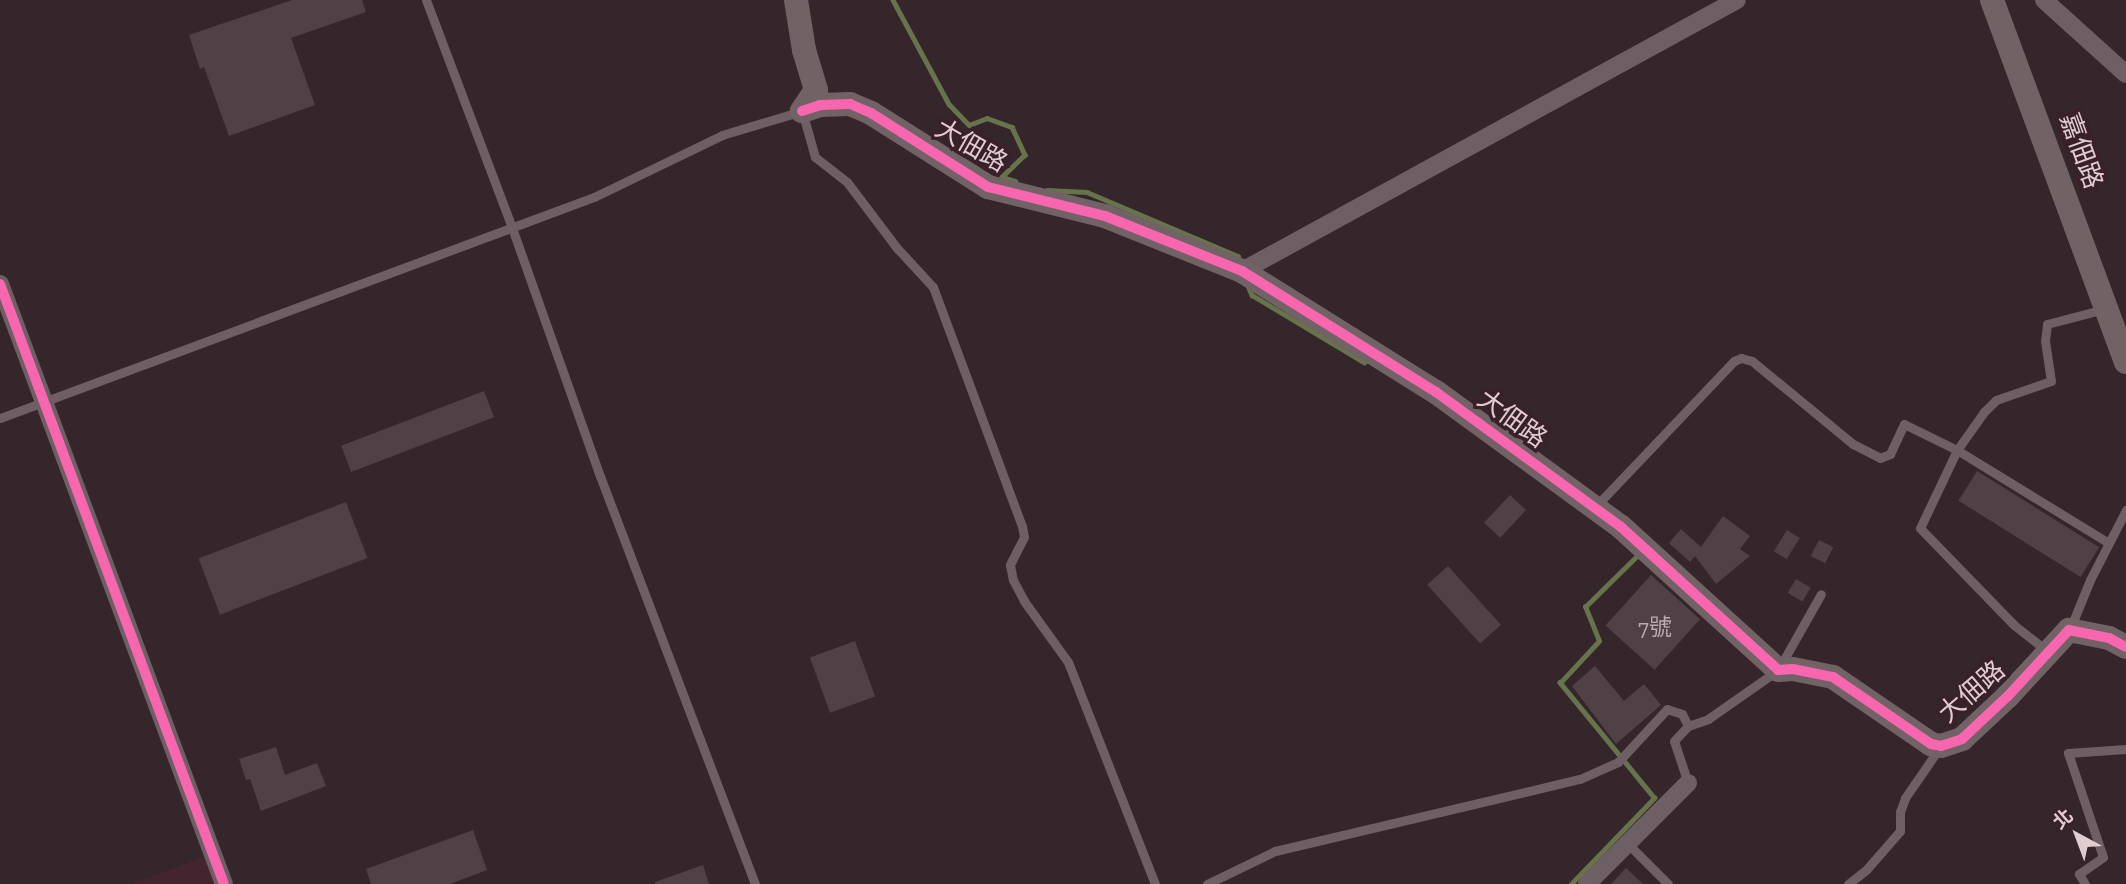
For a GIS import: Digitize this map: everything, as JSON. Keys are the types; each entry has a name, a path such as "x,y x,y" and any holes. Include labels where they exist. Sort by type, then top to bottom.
{"street":[{"path":"1242,271 1737,0"},
{"name":"嘉佃路","path":"1992,0 2037,114 2126,362"},
{"path":"2044,0 2126,74"},
{"path":"801,1 804,50 816,90 802,111"},
{"name":"大佃路","path":"802,111 820,105 850,104 871,113 988,187 1105,216 1242,271 1436,392 1620,526 1778,670 1793,668 1833,677 1931,744 1941,746 1962,739 2008,696 2047,650 2069,630"},
{"path":"0,284 224,884"},
{"path":"2069,630 2109,638 2126,647"},
{"path":"1587,884 1688,783"}],"lane":[{"path":"426,0 512,225 600,476 755,884"},
{"path":"0,418 512,225 594,197 722,135 802,111 815,157 847,183 897,248 933,287 1022,526 1024,537 1010,565 1013,580 1024,601 1068,662 1156,884"},
{"path":"2047,650 2014,625 1920,528 1957,450 1984,412 1996,400 2051,381 2045,341 2047,324 2106,309"},
{"path":"1594,508 1734,361 1741,358 1752,361 1853,444 1881,458 1889,454 1904,424 1957,450 2109,544"},
{"path":"2069,630 2126,510"},
{"path":"1688,783 1674,741 1688,726 1708,719 1778,670 1821,594"},
{"path":"1208,884 1275,851 1580,779 1618,762 1667,709 1682,713 1688,726"},
{"path":"1848,884 1866,870 1900,831 1900,811 1905,798 1941,746"},
{"path":"2085,884 2079,874 2104,857 2068,752 2126,749"},
{"path":"1628,843 1668,884"}],"shaded area":[{"path":"214,853 224,879 209,884 131,884"}],"building":[{"path":"292,0 362,0 366,12 291,38 315,105 229,136 204,67 200,69 189,35"},
{"path":"484,391 494,417 351,472 341,446"},
{"path":"1977,471 2099,547 2081,577 1958,501"},
{"path":"1510,495 1526,510 1500,538 1484,523"},
{"path":"346,502 368,558 220,615 198,559"},
{"path":"1723,516 1750,536 1740,549 1750,556 1716,584 1695,556 1690,562 1669,543 1681,529 1701,547"},
{"path":"1787,530 1800,538 1786,559 1774,551"},
{"path":"1819,540 1833,547 1825,563 1811,556"},
{"path":"1448,566 1501,625 1480,643 1427,585"},
{"path":"1651,575 1700,619 1655,670 1605,626"},
{"path":"1796,579 1811,588 1802,601 1788,593"},
{"path":"855,641 875,696 830,713 810,657"},
{"path":"1595,666 1624,701 1644,684 1661,705 1616,744 1572,686"},
{"path":"276,747 285,775 317,763 326,786 261,811 250,779 246,780 239,759"},
{"path":"473,830 487,870 450,884 371,884 366,869"},
{"path":"703,865 709,884 655,884 655,882"},
{"path":"1626,868 1643,884 1611,884"}],"waterway":[{"path":"893,0 949,104 969,125 987,118 1012,127 1025,155 1002,177 1015,181"},
{"path":"1047,190 1087,192 1238,256 1239,260"},
{"path":"1249,288 1252,295 1364,362"},
{"path":"1571,884 1654,798 1560,683 1599,641 1585,607 1639,554"}],"cycle path":[{"path":"802,111 820,105 850,104 871,113 988,187 1105,216 1242,271 1436,392 1620,526 1778,670 1793,669 1833,677 1931,744 1941,746 1962,739 2008,696 2069,630 2109,638 2126,647"},
{"path":"0,284 224,884"}]}
